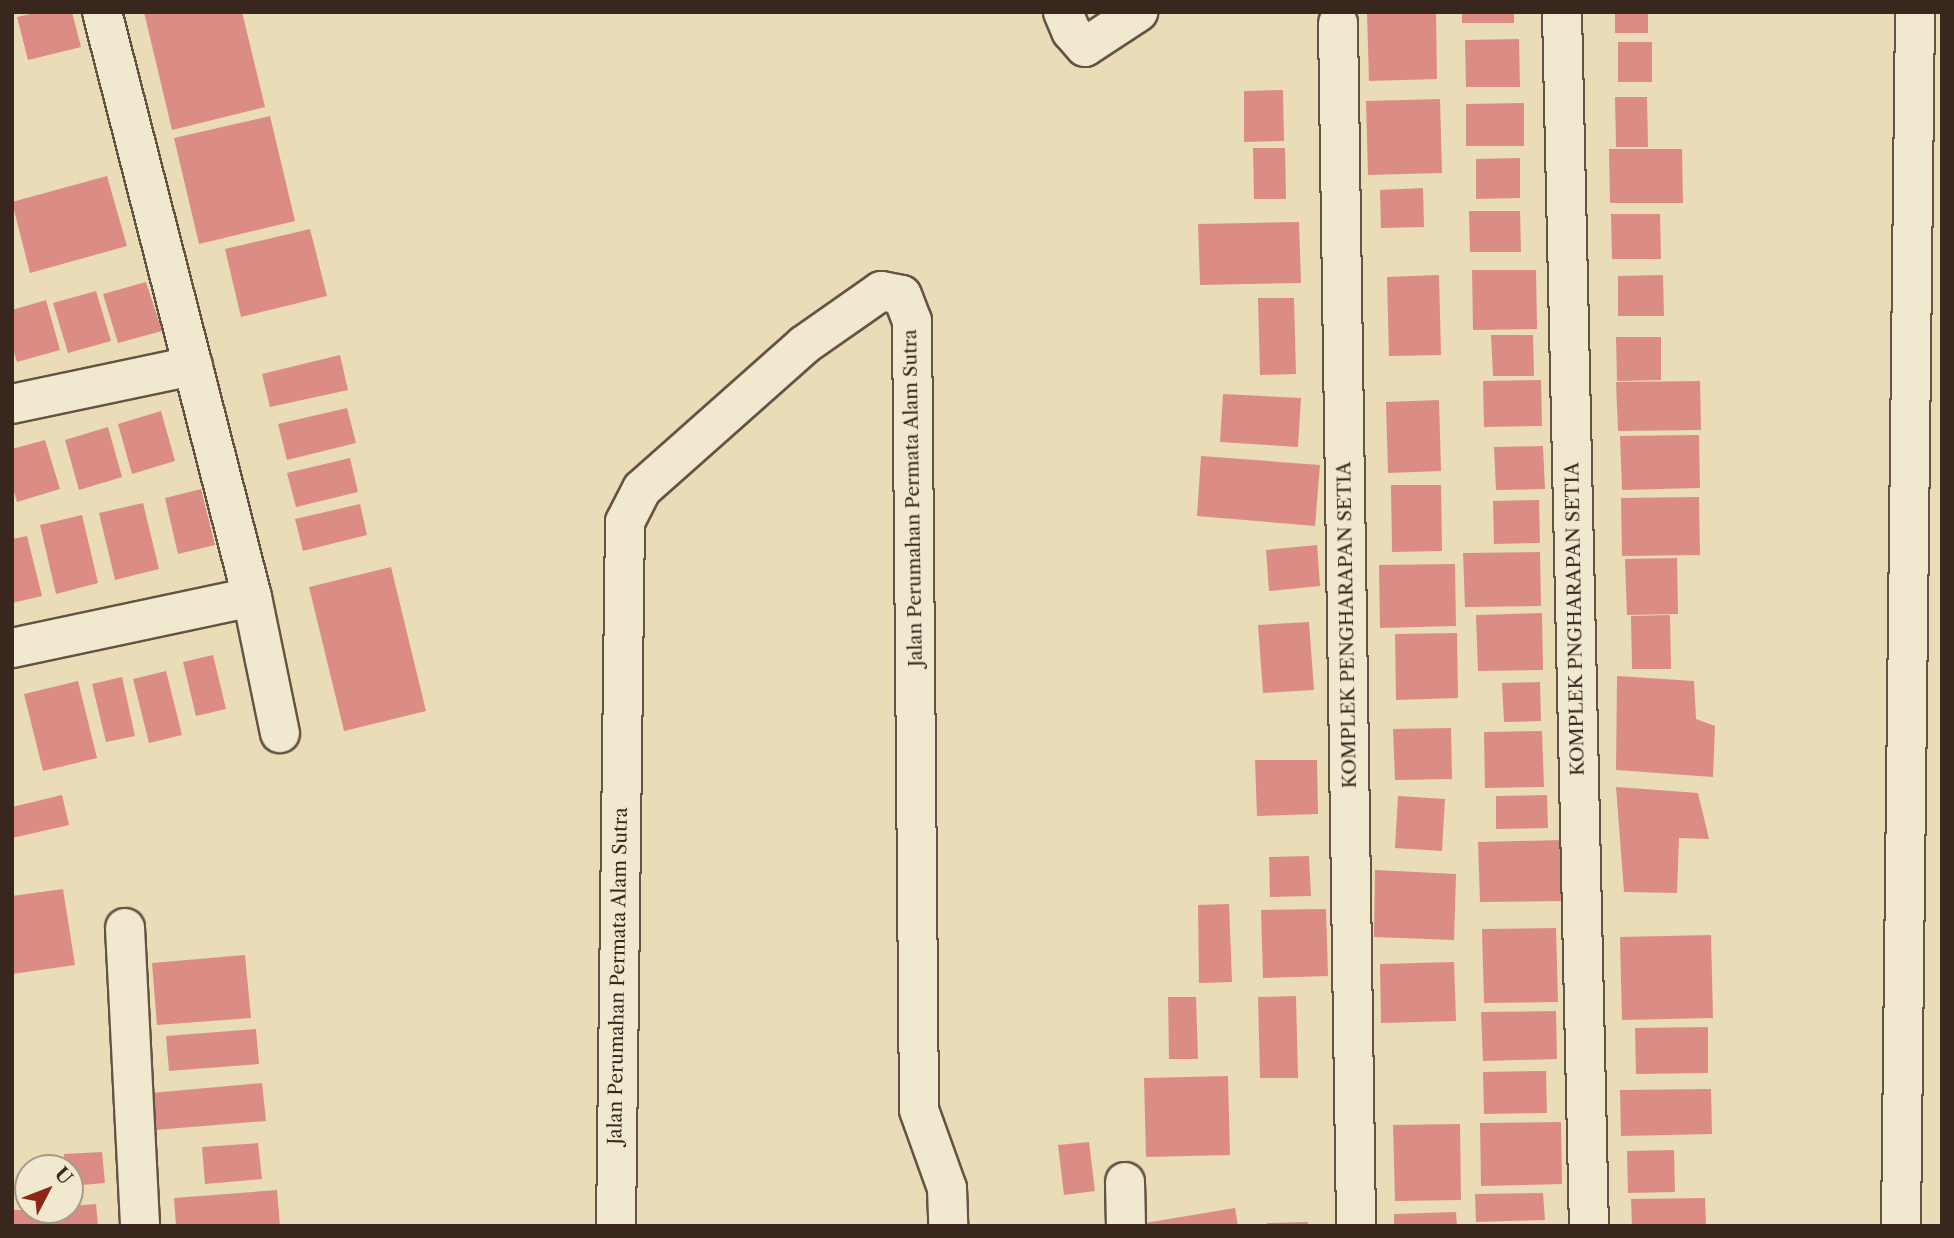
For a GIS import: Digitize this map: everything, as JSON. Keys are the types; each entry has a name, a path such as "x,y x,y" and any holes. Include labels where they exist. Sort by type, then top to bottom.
{"street":[{"path":"102,12 252,597 279,733"},
{"path":"1063,12 1071,31 1085,47 1138,12"},
{"name":"KOMPLEK PNGHARAPAN SETIA","path":"1562,12 1589,1226"},
{"path":"1901,1226 1915,12"},
{"name":"KOMPLEK PENGHARAPAN SETIA","path":"1338,23 1356,1226"},
{"name":"Jalan Perumahan Permata Alam Sutra","path":"616,1226 625,522 642,489 804,345 881,291 902,295 912,321 919,1110 947,1188 948,1226"},
{"path":"12,404 193,366"},
{"path":"12,648 252,597"},
{"path":"125,928 140,1226"},
{"path":"1125,1182 1126,1226"}],"building":[{"path":"39,12 72,12 81,47 28,60 17,17"},
{"path":"144,12 242,12 265,107 172,130"},
{"path":"1436,12 1437,79 1369,81 1367,13"},
{"path":"1462,12 1514,12 1514,23 1462,23"},
{"path":"1615,12 1648,12 1648,33 1615,33"},
{"path":"1519,39 1520,87 1466,87 1465,40"},
{"path":"1618,42 1652,42 1652,82 1618,82"},
{"path":"1283,90 1284,141 1244,142 1244,91"},
{"path":"1615,97 1647,97 1648,147 1616,147"},
{"path":"1440,99 1442,173 1368,175 1366,101"},
{"path":"1524,103 1524,146 1466,146 1466,104"},
{"path":"270,116 295,221 199,244 174,138"},
{"path":"1253,148 1285,148 1286,199 1254,199"},
{"path":"1609,149 1682,149 1683,203 1610,203"},
{"path":"1520,158 1520,198 1476,199 1476,159"},
{"path":"107,176 127,246 30,273 12,202"},
{"path":"1423,188 1424,227 1381,228 1380,190"},
{"path":"1469,211 1520,211 1521,252 1470,252"},
{"path":"1611,214 1660,214 1661,259 1612,259"},
{"path":"1299,222 1301,283 1200,285 1198,224"},
{"path":"310,229 327,296 241,317 225,249"},
{"path":"1472,270 1536,270 1537,329 1473,330"},
{"path":"1439,275 1441,355 1389,356 1387,277"},
{"path":"1663,275 1664,316 1618,316 1618,276"},
{"path":"146,282 162,331 118,343 103,294"},
{"path":"96,291 111,341 68,353 53,303"},
{"path":"1258,298 1294,298 1296,374 1260,375"},
{"path":"46,300 60,350 17,362 12,346 12,310"},
{"path":"1491,335 1533,335 1534,376 1493,376"},
{"path":"1616,337 1661,337 1661,380 1617,381"},
{"path":"340,355 348,390 270,407 262,374"},
{"path":"1541,380 1542,426 1484,427 1483,381"},
{"path":"1700,381 1701,430 1618,431 1616,382"},
{"path":"1223,394 1301,398 1298,447 1220,442"},
{"path":"1439,400 1441,471 1388,473 1386,402"},
{"path":"347,408 356,443 287,460 278,424"},
{"path":"161,411 175,461 132,474 118,424"},
{"path":"108,427 122,477 79,490 65,440"},
{"path":"1699,435 1700,488 1622,490 1620,436"},
{"path":"45,440 60,489 17,502 12,485 12,449"},
{"path":"1543,446 1545,489 1496,490 1494,447"},
{"path":"1201,456 1320,465 1315,526 1197,516"},
{"path":"350,458 358,492 296,507 287,473"},
{"path":"1391,485 1441,485 1442,551 1392,552"},
{"path":"201,489 215,545 178,554 165,498"},
{"path":"1699,497 1700,555 1622,556 1621,498"},
{"path":"1539,500 1540,543 1494,544 1493,501"},
{"path":"143,503 159,569 115,580 99,513"},
{"path":"360,504 367,535 303,551 295,519"},
{"path":"82,515 98,583 56,594 40,525"},
{"path":"27,536 42,596 12,603 12,539"},
{"path":"1317,545 1320,586 1269,591 1266,550"},
{"path":"1540,552 1541,606 1465,607 1463,553"},
{"path":"1677,558 1678,614 1627,615 1625,559"},
{"path":"1455,564 1456,626 1380,628 1379,565"},
{"path":"391,567 426,711 344,731 309,587"},
{"path":"1542,613 1543,670 1478,671 1476,615"},
{"path":"1670,615 1671,669 1632,669 1631,616"},
{"path":"1309,622 1314,690 1263,693 1258,625"},
{"path":"1457,633 1458,698 1396,700 1395,634"},
{"path":"213,655 226,709 196,716 183,662"},
{"path":"166,671 182,735 149,743 133,679"},
{"path":"1617,676 1694,681 1696,719 1715,726 1713,777 1616,770"},
{"path":"122,677 135,736 106,742 92,684"},
{"path":"78,681 97,758 43,771 24,694"},
{"path":"1540,682 1541,721 1504,722 1502,683"},
{"path":"1451,728 1452,779 1395,780 1393,729"},
{"path":"1542,731 1544,787 1485,788 1484,732"},
{"path":"1255,760 1317,760 1318,814 1257,816"},
{"path":"1616,787 1698,793 1709,839 1679,838 1677,893 1624,892"},
{"path":"62,795 69,825 12,838 12,807"},
{"path":"1547,795 1548,828 1496,829 1496,796"},
{"path":"1398,796 1445,799 1442,851 1395,848"},
{"path":"1562,840 1563,901 1480,902 1478,842"},
{"path":"1309,856 1311,896 1270,897 1269,857"},
{"path":"1375,870 1456,874 1454,940 1374,937"},
{"path":"63,889 75,965 12,974 12,896"},
{"path":"1229,904 1232,982 1199,983 1198,905"},
{"path":"1326,909 1328,976 1263,978 1261,910"},
{"path":"1556,928 1558,1002 1484,1003 1482,929"},
{"path":"1711,935 1713,1018 1622,1020 1620,937"},
{"path":"245,955 251,1018 157,1025 152,963"},
{"path":"1454,962 1456,1021 1381,1023 1380,964"},
{"path":"1296,996 1298,1078 1260,1078 1258,997"},
{"path":"1168,997 1196,997 1198,1059 1169,1059"},
{"path":"1556,1011 1557,1059 1483,1061 1481,1012"},
{"path":"1708,1027 1708,1073 1636,1074 1635,1028"},
{"path":"256,1029 259,1064 169,1071 166,1036"},
{"path":"1546,1071 1547,1113 1484,1114 1483,1072"},
{"path":"1228,1076 1230,1155 1146,1157 1144,1078"},
{"path":"262,1083 266,1121 154,1130 151,1093"},
{"path":"1711,1089 1712,1134 1621,1136 1620,1090"},
{"path":"1561,1122 1562,1184 1481,1186 1480,1123"},
{"path":"1460,1124 1461,1200 1395,1201 1393,1125"},
{"path":"1089,1142 1095,1191 1064,1195 1058,1145"},
{"path":"258,1143 262,1179 205,1184 202,1147"},
{"path":"1674,1150 1675,1192 1628,1193 1627,1151"},
{"path":"102,1152 105,1183 84,1185 84,1154 64,1154"},
{"path":"277,1190 280,1226 176,1226 174,1198"},
{"path":"1543,1193 1545,1220 1476,1222 1475,1194"},
{"path":"1705,1198 1706,1226 1632,1226 1631,1199"},
{"path":"96,1204 98,1226 12,1226 12,1210 14,1224 84,1224 84,1205"},
{"path":"1235,1208 1238,1226 1139,1226 1139,1224"},
{"path":"1456,1212 1457,1226 1394,1226 1394,1214"},
{"path":"1308,1222 1308,1226 1267,1226 1267,1223"}]}
